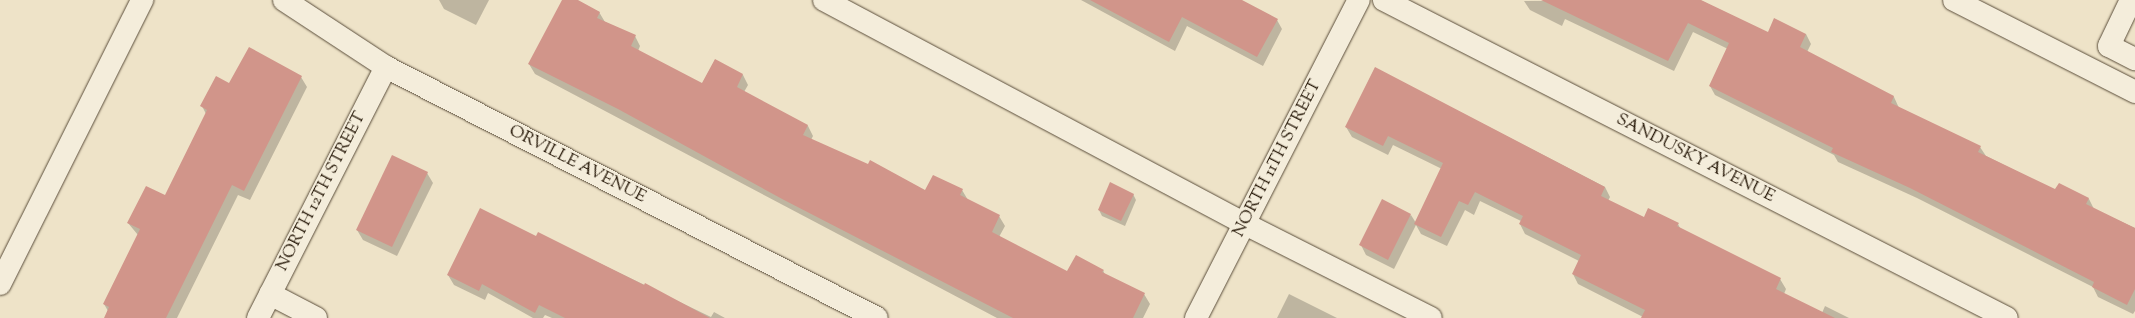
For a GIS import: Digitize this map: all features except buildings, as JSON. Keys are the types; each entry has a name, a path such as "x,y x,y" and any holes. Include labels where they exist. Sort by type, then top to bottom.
{"street":[{"path":"0,284 142,0"},
{"name":"ORVILLE AVENUE","path":"284,0 386,67 877,318"},
{"path":"824,0 1244,224 1431,318"},
{"name":"NORTH 11TH STREET","path":"1196,318 1359,0"},
{"name":"SANDUSKY AVENUE","path":"1384,0 2006,318"},
{"path":"1954,0 2135,92"},
{"path":"2131,0 2110,46 2135,59"},
{"name":"NORTH 12TH STREET","path":"258,318 386,67"},
{"path":"270,294 316,318"}]}
